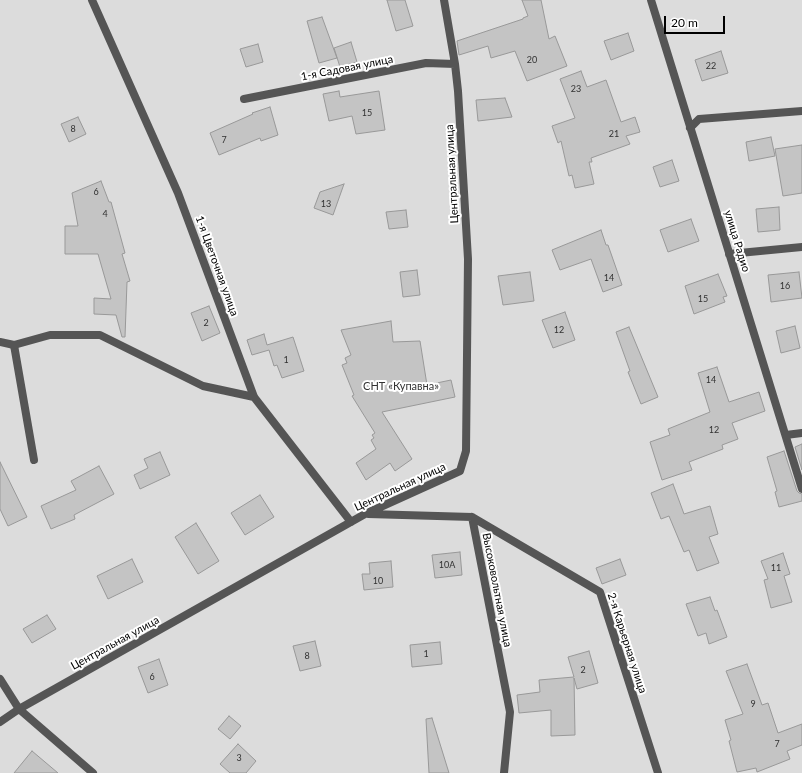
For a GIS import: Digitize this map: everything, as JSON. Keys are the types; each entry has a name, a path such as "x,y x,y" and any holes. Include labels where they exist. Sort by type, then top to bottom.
{"street":[{"name":"1-я Цветочная улица","path":"92,0 178,193 254,397 351,522"},
{"name":"Центральная улица","path":"0,722 19,709 365,514 460,471 466,451 468,258 458,91 444,0"},
{"name":"улица Радио","path":"650,0 802,489"},
{"name":"1-я Садовая улица","path":"244,99 426,63 455,64"},
{"path":"690,128 699,119 802,111"},
{"path":"730,254 802,247"},
{"path":"0,342 14,345 50,335 100,335 203,386 254,397"},
{"path":"14,345 34,460"},
{"path":"786,435 802,433"},
{"path":"365,514 472,517"},
{"name":"Высоковольтная улица","path":"472,517 510,712 504,773"},
{"name":"2-я Карьерная улица","path":"472,517 600,592 658,773"},
{"path":"0,679 19,709 94,773"}],"green space":[{"name":"СНТ «Купавна»","path":"0,0 802,0 802,773 0,773"}],"building":[{"path":"387,0 405,0 413,26 396,31"},
{"path":"522,0 541,0 549,39 555,36 567,66 527,81 515,51 491,58 488,46 459,55 457,41 528,16"},
{"path":"322,17 337,58 319,63 307,21"},
{"path":"628,33 634,51 611,60 604,41"},
{"path":"351,42 357,62 340,67 334,48"},
{"path":"258,44 263,62 246,67 240,49"},
{"path":"721,51 728,73 702,81 695,60"},
{"path":"581,71 587,87 606,80 621,122 635,117 640,132 626,136 630,144 591,158 592,162 589,162 594,184 575,188 572,175 569,176 561,141 558,143 552,126 575,118 560,79"},
{"path":"339,91 340,97 379,91 385,130 356,134 352,116 329,121 323,94"},
{"path":"505,98 512,117 478,121 476,100"},
{"path":"270,107 278,135 261,141 260,138 219,155 210,133 253,114 252,113"},
{"path":"78,117 86,134 69,142 61,124"},
{"path":"771,137 775,156 749,161 746,142"},
{"path":"802,145 802,193 783,196 775,149"},
{"path":"672,160 679,181 660,187 653,167"},
{"path":"101,181 109,202 111,202 125,253 122,254 130,281 127,282 125,337 122,337 116,315 94,314 94,298 111,299 98,254 65,254 65,226 78,226 72,193"},
{"path":"344,184 333,215 314,208 320,192"},
{"path":"779,207 780,230 758,232 756,209"},
{"path":"406,210 408,227 389,229 386,212"},
{"path":"691,219 699,241 668,252 660,230"},
{"path":"601,230 622,285 603,292 591,259 560,270 552,250"},
{"path":"417,270 420,295 403,297 400,272"},
{"path":"530,272 534,301 503,305 498,276"},
{"path":"799,272 802,298 771,302 768,275"},
{"path":"718,274 727,296 723,297 725,302 694,314 685,286"},
{"path":"209,306 220,333 202,341 191,313"},
{"path":"565,312 575,340 553,348 542,320"},
{"path":"391,321 393,342 420,341 427,385 451,380 455,397 382,412 412,459 395,471 390,463 366,480 356,463 376,449 371,440 374,438 372,435 375,433 352,396 354,395 342,365 347,363 345,358 351,355 341,330"},
{"path":"795,326 800,348 781,353 776,331"},
{"path":"629,327 658,397 641,404 628,372 630,371 616,332"},
{"path":"264,334 267,345 293,337 304,371 282,378 277,365 274,366 269,350 252,355 247,340"},
{"path":"717,367 729,402 759,392 765,411 732,423 738,439 722,445 723,449 689,462 692,470 662,480 650,442 670,435 668,429 710,412 698,373"},
{"path":"802,444 802,470 795,447"},
{"path":"784,451 797,491 802,494 802,501 779,507 775,492 777,491 767,457"},
{"path":"160,452 170,475 140,489 134,475 148,468 144,459"},
{"path":"0,462 27,517 8,526 0,509"},
{"path":"99,466 114,494 74,515 75,519 51,529 41,506 76,490 71,481"},
{"path":"673,484 684,514 710,506 718,534 709,537 719,563 697,571 689,550 684,552 669,516 661,519 651,493"},
{"path":"260,495 274,517 245,535 231,513"},
{"path":"196,523 219,561 198,574 175,537"},
{"path":"460,552 462,575 435,578 432,555"},
{"path":"783,553 790,574 784,576 792,602 771,608 764,580 768,579 761,561"},
{"path":"132,559 143,582 108,599 97,576"},
{"path":"620,559 626,575 602,584 596,568"},
{"path":"391,561 393,587 364,590 362,574 370,574 369,563"},
{"path":"710,597 715,611 717,610 727,637 709,644 706,633 698,636 686,604"},
{"path":"47,615 56,629 32,643 23,629"},
{"path":"315,641 321,666 300,671 293,646"},
{"path":"440,642 442,664 412,667 410,645"},
{"path":"589,651 598,683 577,689 574,678 575,735 551,736 551,710 519,713 517,695 540,692 539,680 574,677 568,657"},
{"path":"159,659 168,685 148,693 138,667"},
{"path":"747,664 762,705 768,703 778,733 802,724 802,745 787,751 790,759 757,772 756,768 737,772 729,741 731,740 725,720 743,714 726,671"},
{"path":"229,716 241,726 230,739 218,729"},
{"path":"432,718 449,773 429,773 426,719"},
{"path":"238,744 256,761 246,773 230,773 220,764"},
{"path":"32,751 58,773 14,773"}]}
